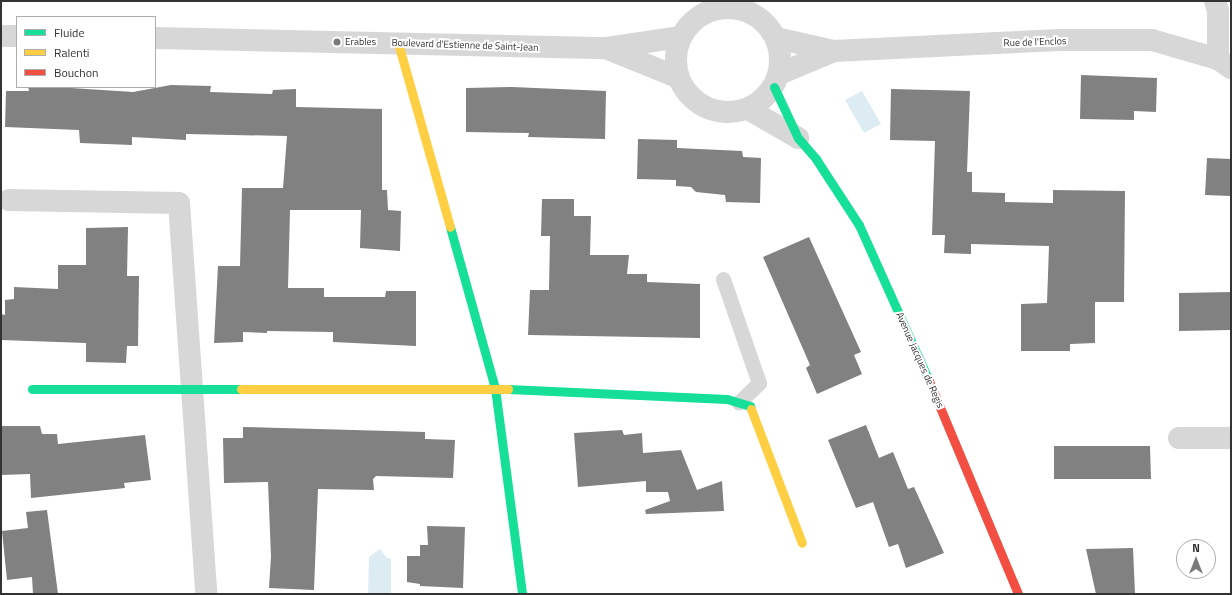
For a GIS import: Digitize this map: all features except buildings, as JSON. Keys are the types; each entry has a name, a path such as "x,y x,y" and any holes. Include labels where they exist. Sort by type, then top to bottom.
{"street":[{"path":"1215,1 1218,10 1224,64"},
{"path":"727,8 754,8 769,26 776,38 781,54 776,80 764,100 748,109 732,113 714,111 698,104 686,92 677,77 675,56 681,37 698,9 711,10 727,8"},
{"path":"1,36 16,36"},
{"name":"Boulevard d'Estienne de Saint-Jean","path":"156,38 607,48 681,37"},
{"name":"Rue de l'Enclos","path":"776,38 834,52 1061,40 1152,40 1224,64"},
{"path":"398,43 495,388 522,594"},
{"name":"Boulevard d'Estienne de Saint-Jean","path":"607,48 677,77"},
{"name":"Rue de l'Enclos","path":"776,80 834,52"},
{"name":"Avenue Jacques de Regis","path":"776,80 798,138"},
{"name":"Avenue Jacques de Regis","path":"748,109 798,138 816,159 859,225 932,387 1018,594"},
{"path":"9,200 179,203 206,594"},
{"path":"32,389 495,388 727,399 750,406 802,543"},
{"path":"1179,438 1231,438"}],"lane":[{"path":"723,279 759,383 738,402"}],"shaded area":[{"path":"862,91 881,124 864,133 845,100"},
{"path":"380,549 387,558 391,558 391,594 368,594 369,557"}],"traffic: fast":[{"path":"774,87 798,138 816,159 859,225 929,381"},
{"path":"450,227 495,388 522,594"},
{"path":"32,389 241,389"},
{"path":"508,389 727,399 750,406 751,409"}],"traffic: slow":[{"path":"398,43 450,227"},
{"path":"241,389 508,389"},
{"path":"751,409 802,543"}],"traffic: jam":[{"path":"929,381 1018,594"}],"place":[{"name":"Erables","path":"337,42"}]}
